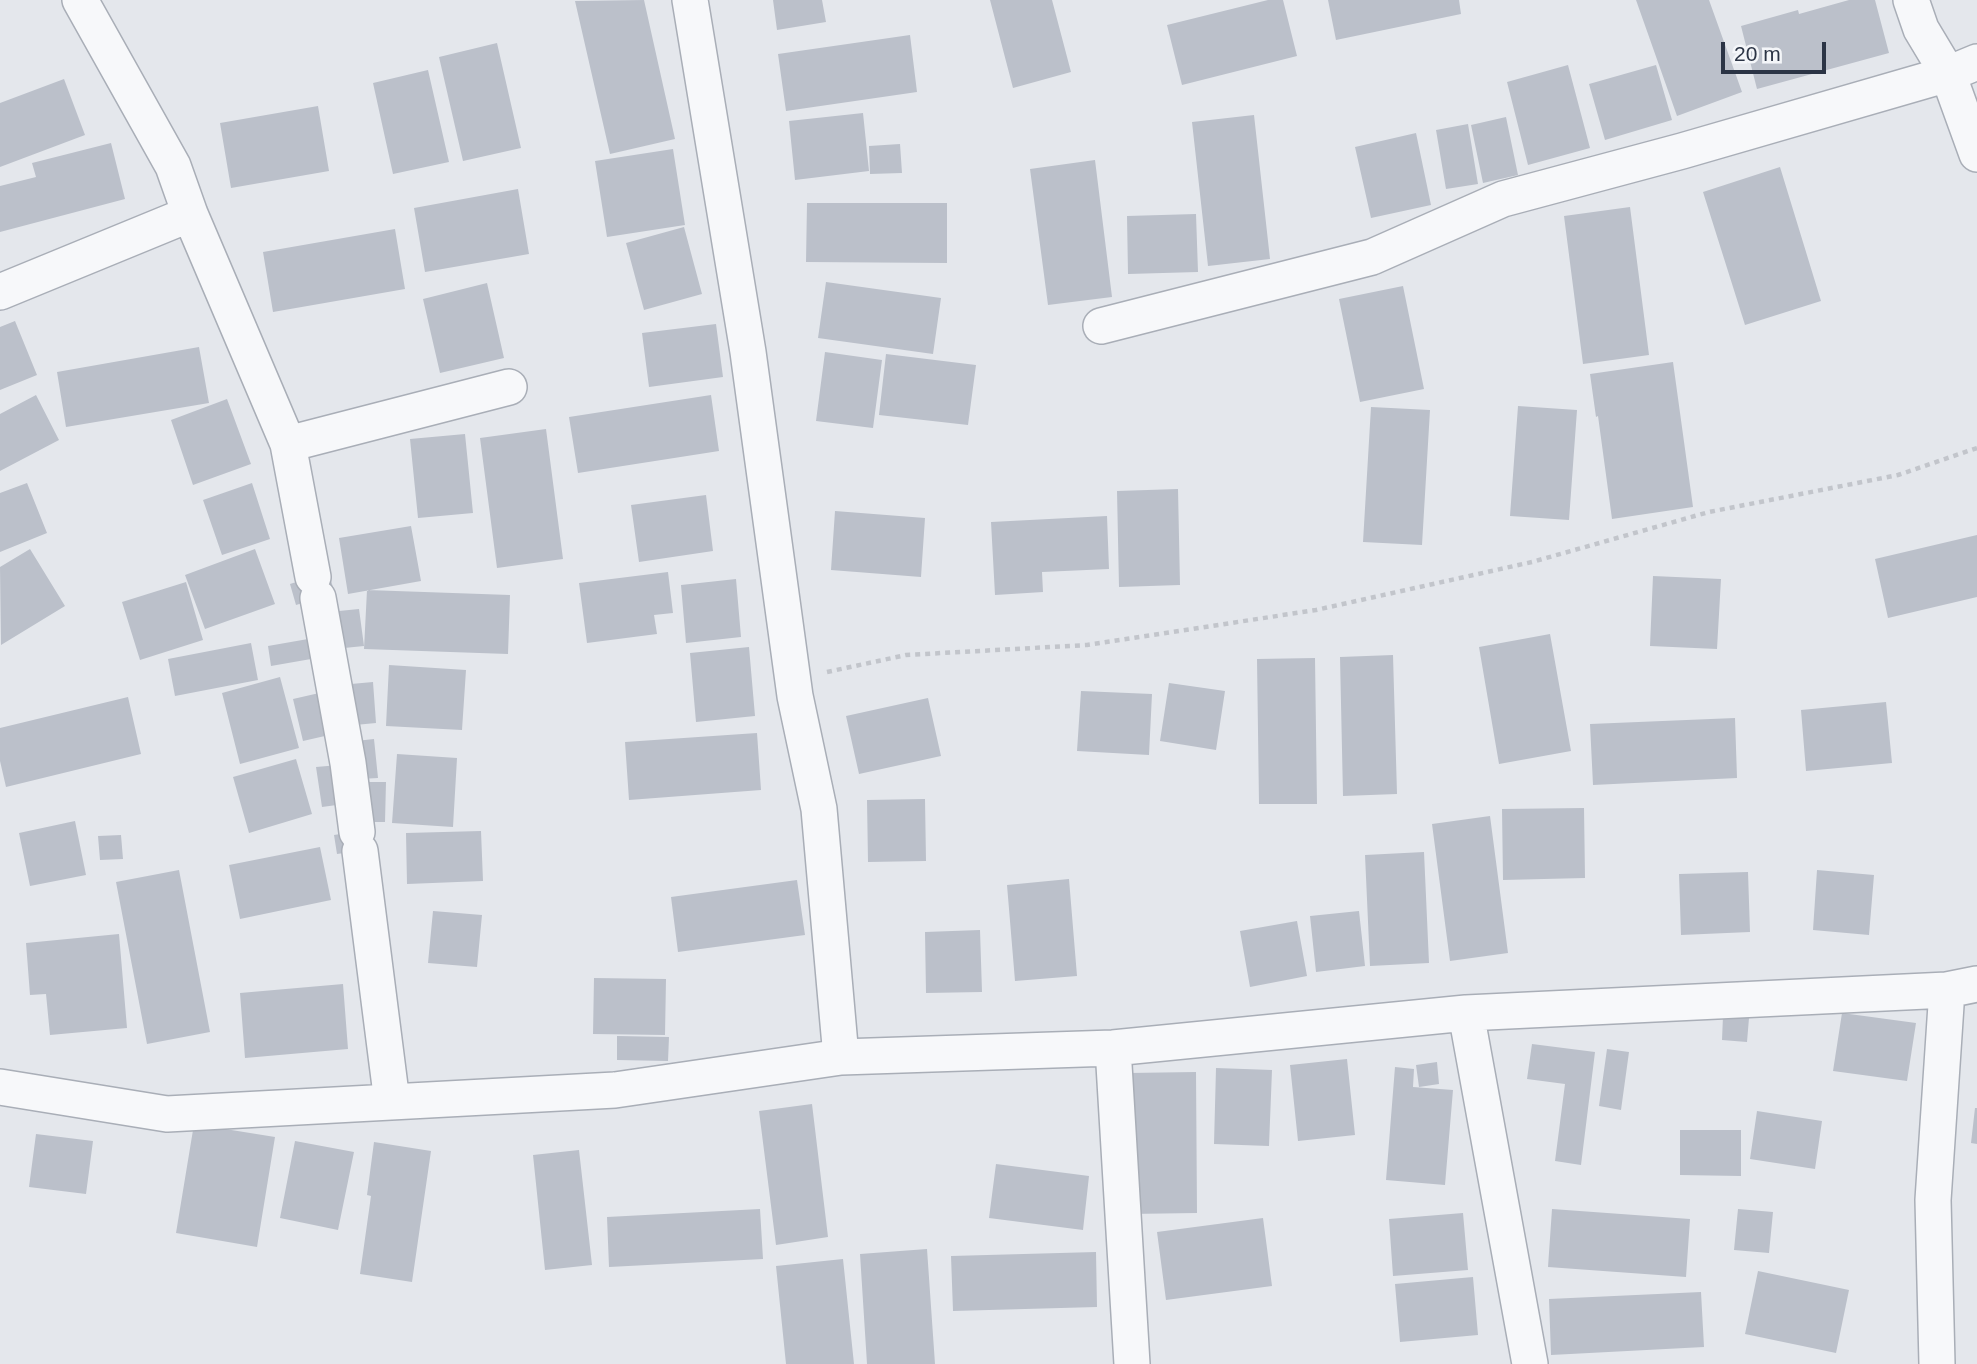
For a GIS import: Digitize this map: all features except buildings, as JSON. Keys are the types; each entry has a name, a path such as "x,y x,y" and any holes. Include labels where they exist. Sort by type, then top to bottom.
{"street":[{"path":"80,0 173,166 190,214 288,444 348,763 392,1102"},
{"path":"690,0 748,352 792,679 819,808 841,1057"},
{"path":"1911,0 1921,29 1962,68 1977,154"},
{"path":"1101,327 1373,257 1503,199 1682,151 1962,68"},
{"path":"0,292 190,214"},
{"path":"288,444 509,387"},
{"path":"0,1087 167,1114 615,1090 841,1057 1113,1048 1466,1013 1962,987 1933,1200 1937,1364"},
{"path":"1466,1013 1530,1364"},
{"path":"1113,1048 1132,1364"}],"path":[{"path":"792,679 906,655 1087,645 1316,610 1532,562 1709,512 1898,475 1977,448"}]}
